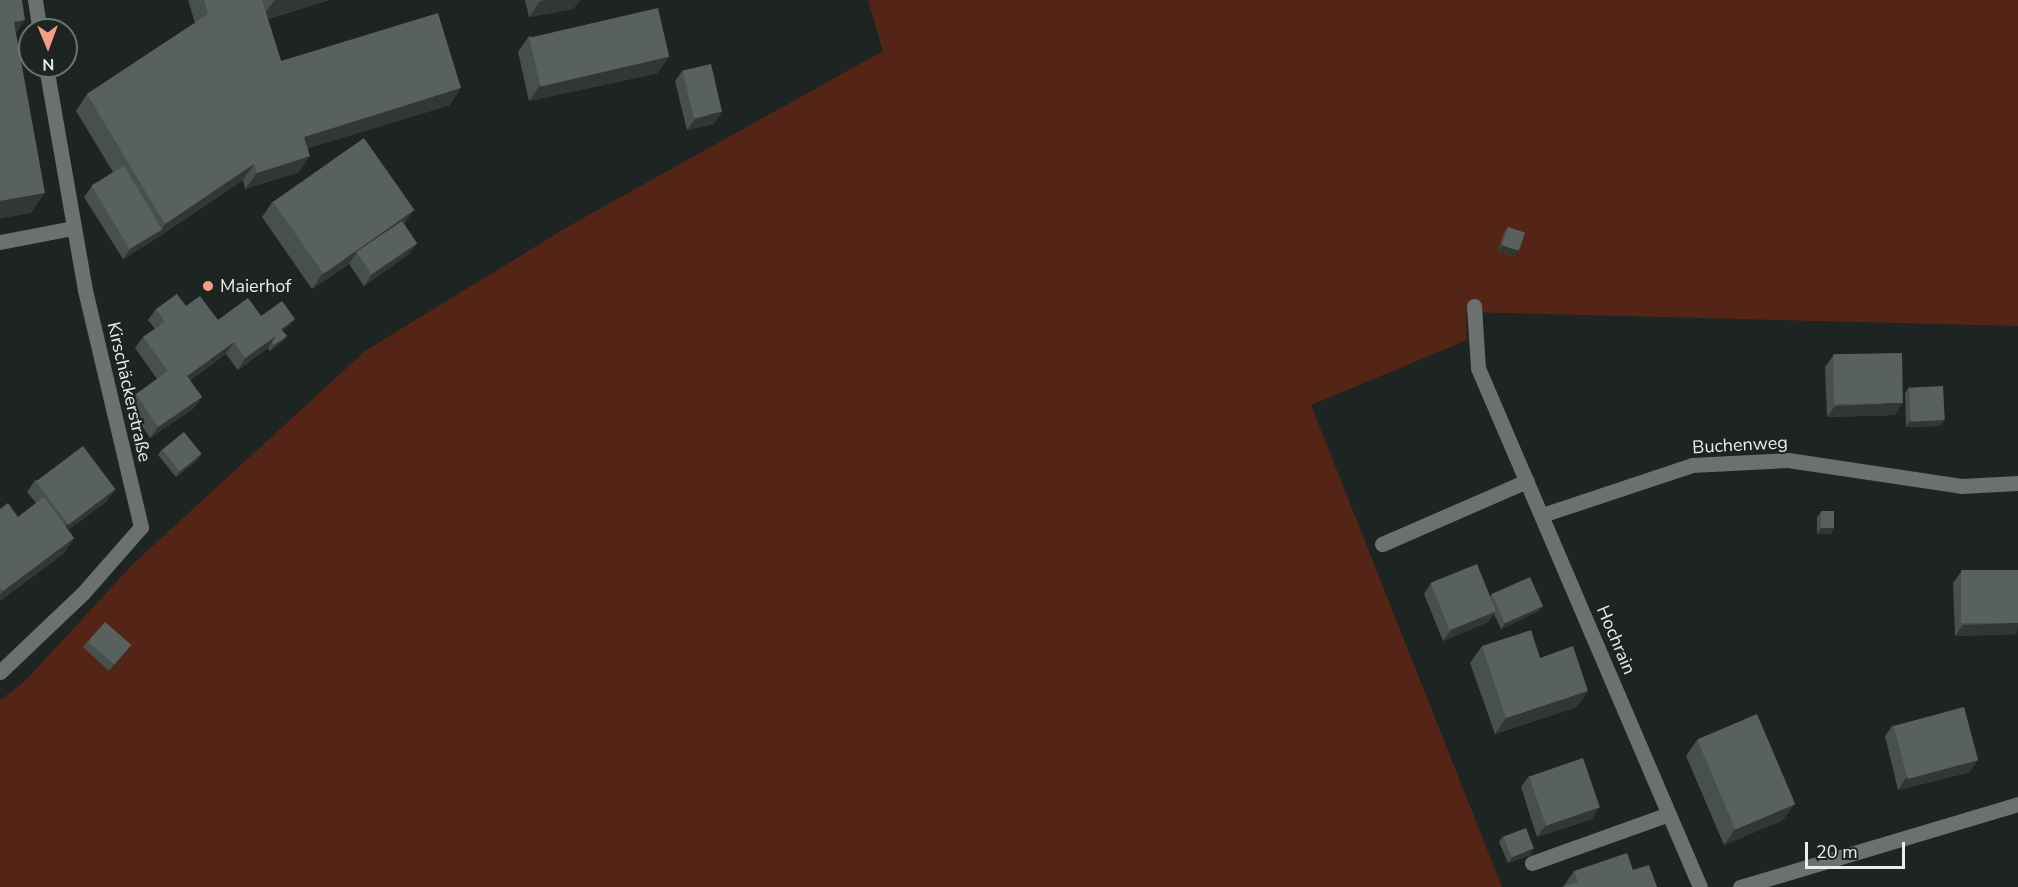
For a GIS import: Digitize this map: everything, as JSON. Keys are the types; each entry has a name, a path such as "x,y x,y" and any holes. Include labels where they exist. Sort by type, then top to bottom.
{"street":[{"path":"35,0 38,18"},
{"name":"Kirschäckerstraße","path":"0,672 83,593 141,526 73,228 48,78"},
{"path":"0,242 73,228"},
{"name":"Hochrain","path":"1474,306 1478,368 1700,887"},
{"name":"Buchenweg","path":"1542,515 1692,465 1788,460 1961,486 2018,483"},
{"path":"1382,544 1527,481"},
{"path":"1740,887 2018,804"},
{"path":"1532,863 1669,814"}],"shaded area":[{"path":"868,0 2018,0 2018,326 1466,312 1467,340 1311,405 1502,887 0,887 0,700 24,682 133,564 365,351 569,226 883,51"}],"building":[{"path":"0,0 22,0 25,18 18,18 18,21 14,22 18,44 18,78 24,78 45,193 0,201"},
{"path":"204,0 262,0 281,61 438,13 461,88 304,137 310,156 257,173 254,164 165,224 87,94 208,14"},
{"path":"658,8 669,57 541,86 529,38"},
{"path":"711,64 722,112 694,118 683,71"},
{"path":"364,138 414,210 324,274 273,202"},
{"path":"124,166 162,229 130,249 91,186"},
{"path":"402,221 417,243 372,274 356,252"},
{"path":"1508,227 1525,233 1519,251 1502,245"},
{"path":"177,294 186,306 200,296 218,320 248,298 276,336 245,358 234,342 187,376 202,397 158,427 136,394 168,371 143,337 165,322 156,309"},
{"path":"282,301 295,319 281,329 287,336 274,345 272,342 276,336 261,316"},
{"path":"1902,353 1903,403 1834,404 1833,354"},
{"path":"1943,386 1945,420 1911,422 1909,388"},
{"path":"184,432 202,454 180,471 162,450"},
{"path":"83,446 115,489 68,525 36,482"},
{"path":"44,497 74,538 3,591 0,587 0,509 8,503 18,517"},
{"path":"1821,511 1834,511 1834,528 1821,528"},
{"path":"1477,564 1496,611 1450,630 1431,583"},
{"path":"1961,570 2018,570 2018,623 1961,623"},
{"path":"1530,577 1543,606 1505,623 1492,594"},
{"path":"105,622 131,645 114,665 88,642"},
{"path":"1531,630 1540,658 1573,646 1588,691 1506,718 1482,646"},
{"path":"1964,707 1978,760 1908,779 1893,726"},
{"path":"1757,714 1795,804 1735,830 1697,739"},
{"path":"1583,758 1600,807 1546,826 1529,777"},
{"path":"1526,828 1534,849 1511,857 1504,837"},
{"path":"1627,853 1633,870 1649,865 1657,887 1562,887 1578,882 1574,871"}],"place":[{"name":"Maierhof","path":"208,286"}]}
